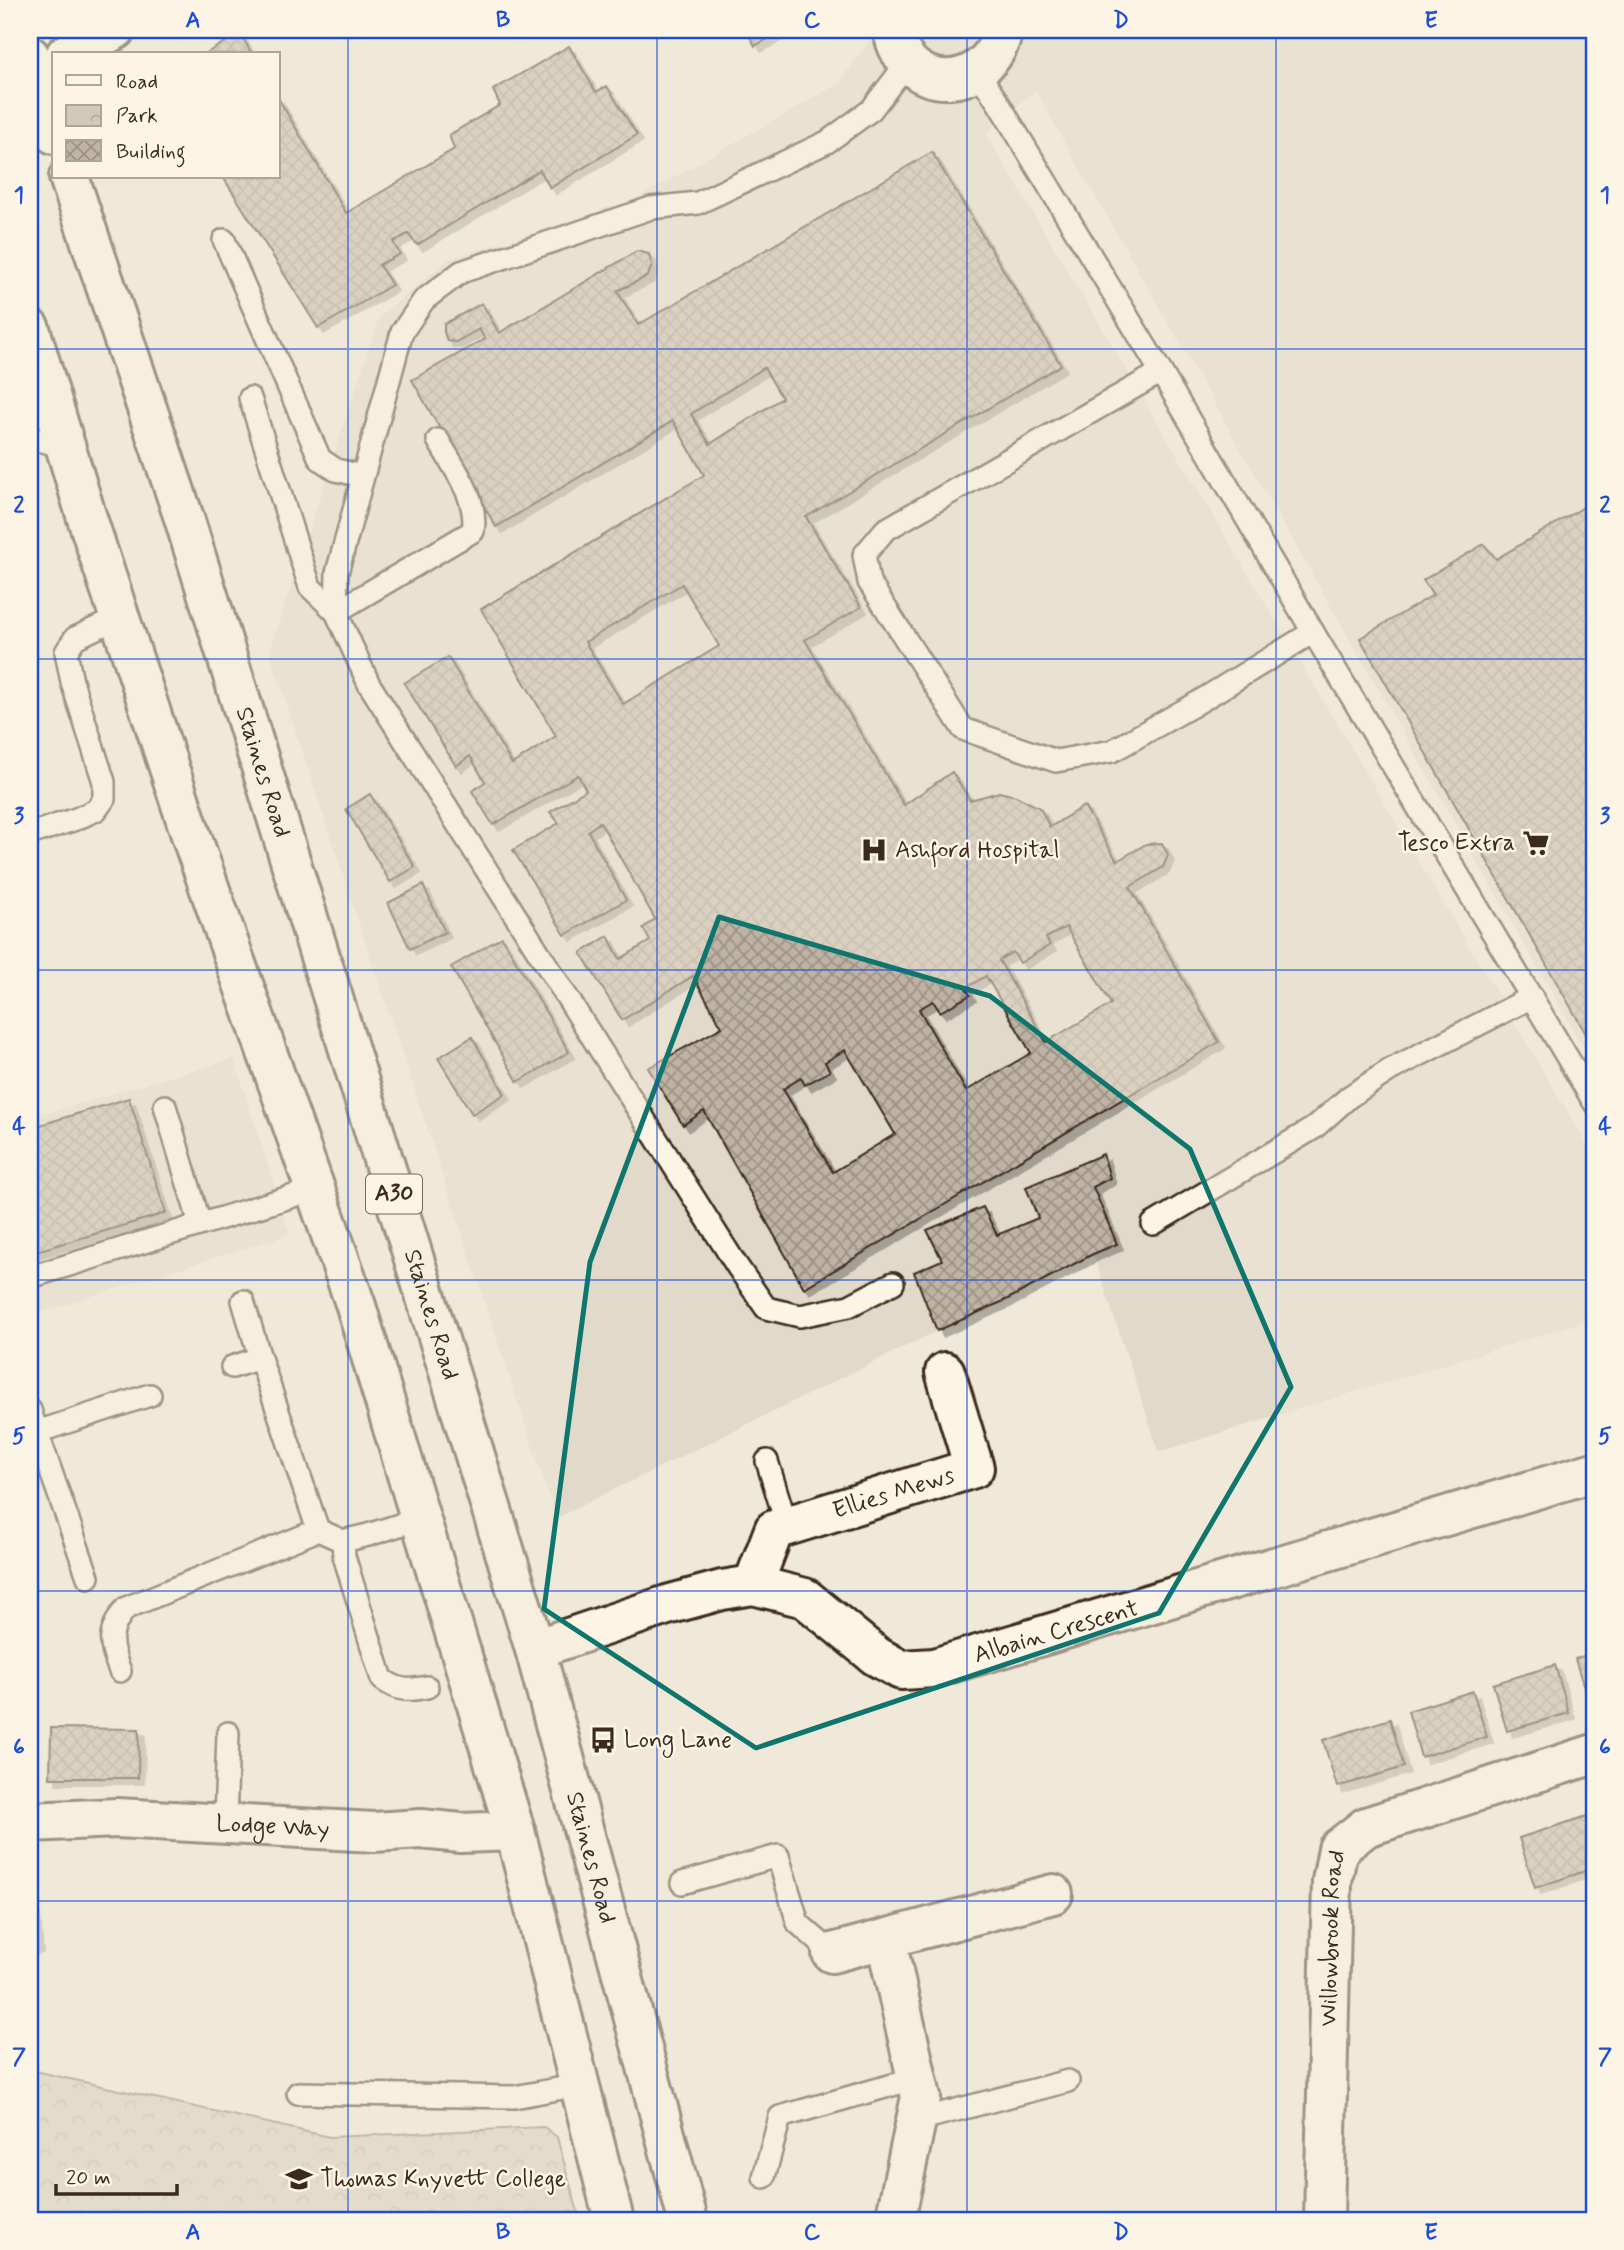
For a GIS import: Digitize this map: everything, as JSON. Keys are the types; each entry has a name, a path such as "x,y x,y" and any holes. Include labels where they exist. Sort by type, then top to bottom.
{"main road":[{"path":"66,52 115,30"},
{"path":"900,46 926,75 949,80 963,78 990,60 999,47 1003,30"},
{"path":"43,62 52,121"},
{"name":"Staines Road","path":"69,178 184,518 535,1649 688,2220"},
{"path":"30,330 48,443 120,617 194,844 356,1306 515,1831 614,2220"},
{"name":"Ellies Mews","path":"787,1526 974,1468 944,1372"},
{"name":"Albain Crescent","path":"535,1649 667,1605 722,1590 753,1586 805,1598 876,1656 901,1670 934,1668 1594,1472"},
{"path":"753,1586 774,1530 787,1526"},
{"name":"Willowbrook Road","path":"1324,2220 1332,1881 1338,1849 1366,1827 1594,1754"},
{"name":"Lodge Way","path":"30,1822 117,1818 374,1832 421,1829 461,1833 515,1831"},
{"path":"832,1953 1052,1894"},
{"path":"886,1940 920,2097 895,2220"}],"lane":[{"path":"336,612 337,573 402,332 424,300 461,272 651,208 698,203 827,142 871,110 900,46"},
{"path":"977,71 1161,372 1594,1102"},
{"path":"224,240 320,459 337,470 362,476"},
{"path":"1161,372 885,530 864,555 869,582 964,729 1056,761 1112,751 1313,632"},
{"path":"250,398 310,587 336,612 369,684 766,1308 800,1316 837,1309 849,1306 893,1283"},
{"path":"336,612 473,531 475,519 471,502 438,440"},
{"path":"30,834 96,810 104,799 104,782 72,682 66,652 75,638 120,617"},
{"path":"1153,1224 1314,1128 1349,1097 1391,1070 1532,998"},
{"path":"165,1106 201,1224"},
{"path":"30,1277 316,1189"},
{"path":"243,1301 318,1530"},
{"path":"232,1367 260,1358"},
{"path":"37,1432 150,1395"},
{"path":"30,1410 88,1577"},
{"path":"767,1461 787,1526"},
{"path":"120,1671 110,1647 115,1621 126,1608 318,1530 343,1541 421,1518"},
{"path":"343,1541 344,1556 382,1679 392,1687 406,1691 427,1687"},
{"path":"225,1823 228,1732"},
{"path":"682,1883 778,1856 798,1923 832,1953"},
{"path":"764,2177 780,2116 917,2078"},
{"path":"914,2122 1068,2081"},
{"path":"298,2093 514,2097 579,2085"}],"highlighted area":[{"path":"719,917 990,996 1190,1149 1291,1387 1159,1613 756,1748 544,1609 590,1262"}],"shaded area":[{"name":"Ashford Hospital","path":"877,30 1594,30 1594,1066 1035,91 986,133 1594,1156 1594,1319 1159,1452 1093,1254 1006,1300 937,1331 556,1518 269,652 379,317 449,259 632,201 839,83"},
{"path":"234,1058 290,1234 30,1316 30,1118"}],"green space":[{"name":"Thomas Knyvett College","path":"30,2070 330,2137 544,2127 557,2137 580,2220 30,2220"}],"building":[{"path":"746,30 784,30 755,46"},
{"path":"240,33 251,52 208,52"},
{"path":"569,46 596,92 607,86 637,135 550,188 540,170 417,245 408,234 393,242 400,254 379,265 392,285 318,328 224,178 280,178 280,101 346,213 454,149 449,135 500,105 493,90"},
{"path":"932,152 1061,365 806,517 861,607 805,640 904,805 952,772 970,800 999,792 1016,796 1040,808 1050,827 1084,806 1117,861 1146,844 1162,843 1168,855 1163,867 1130,887 1219,1042 804,1288 704,1111 683,1125 648,1068 722,1027 693,976 622,1020 581,953 608,936 620,959 650,941 643,928 655,919 600,822 588,831 626,900 565,935 513,850 559,823 550,812 586,790 578,775 493,825 472,791 485,782 470,756 456,766 404,683 448,657 512,764 556,736 481,609 704,475 673,421 496,527 412,380 485,339 479,329 456,342 447,341 444,324 482,303 499,333 637,251 649,254 652,265 648,276 617,291 638,325","holes":["764,368 782,398 710,444 691,414","682,584 719,646 623,704 585,642","1066,927 1111,1004 1046,1042 999,960 1013,952 1020,963 1050,945 1046,938","986,976 1031,1053 966,1091 919,1009 933,1001 940,1012 970,995 966,988","845,1050 895,1134 833,1172 783,1089 801,1078 805,1085 830,1071 825,1062"]},
{"name":"Tesco Extra","path":"1594,501 1594,1048 1360,638 1433,595 1423,580 1484,544 1496,559"},
{"path":"370,794 415,867 390,882 346,809"},
{"path":"423,885 445,932 410,949 388,903"},
{"path":"502,937 569,1052 518,1082 451,967"},
{"path":"472,1037 505,1094 472,1114 438,1058"},
{"path":"129,1098 166,1213 30,1253 30,1128"},
{"path":"1103,1154 1110,1178 1093,1187 1117,1244 1006,1300 937,1331 914,1272 942,1260 927,1230 983,1207 997,1235 1038,1218 1026,1187"},
{"path":"1594,1652 1594,1705 1590,1706 1575,1659"},
{"path":"1555,1665 1569,1713 1507,1731 1493,1684"},
{"path":"1473,1691 1487,1737 1421,1757 1408,1711"},
{"path":"1390,1719 1404,1767 1337,1787 1323,1740"},
{"path":"51,1728 139,1729 138,1778 50,1778"},
{"path":"1587,1816 1594,1841 1594,1868 1535,1888 1519,1838"},
{"path":"30,1894 33,1894 37,1947 30,1948"}],"place":[{"name":"Tesco Extra","path":"1536,843"},
{"name":"Ashford Hospital","path":"874,850"},
{"name":"Long Lane","path":"603,1740"},
{"name":"Thomas Knyvett College","path":"299,2179"}]}
